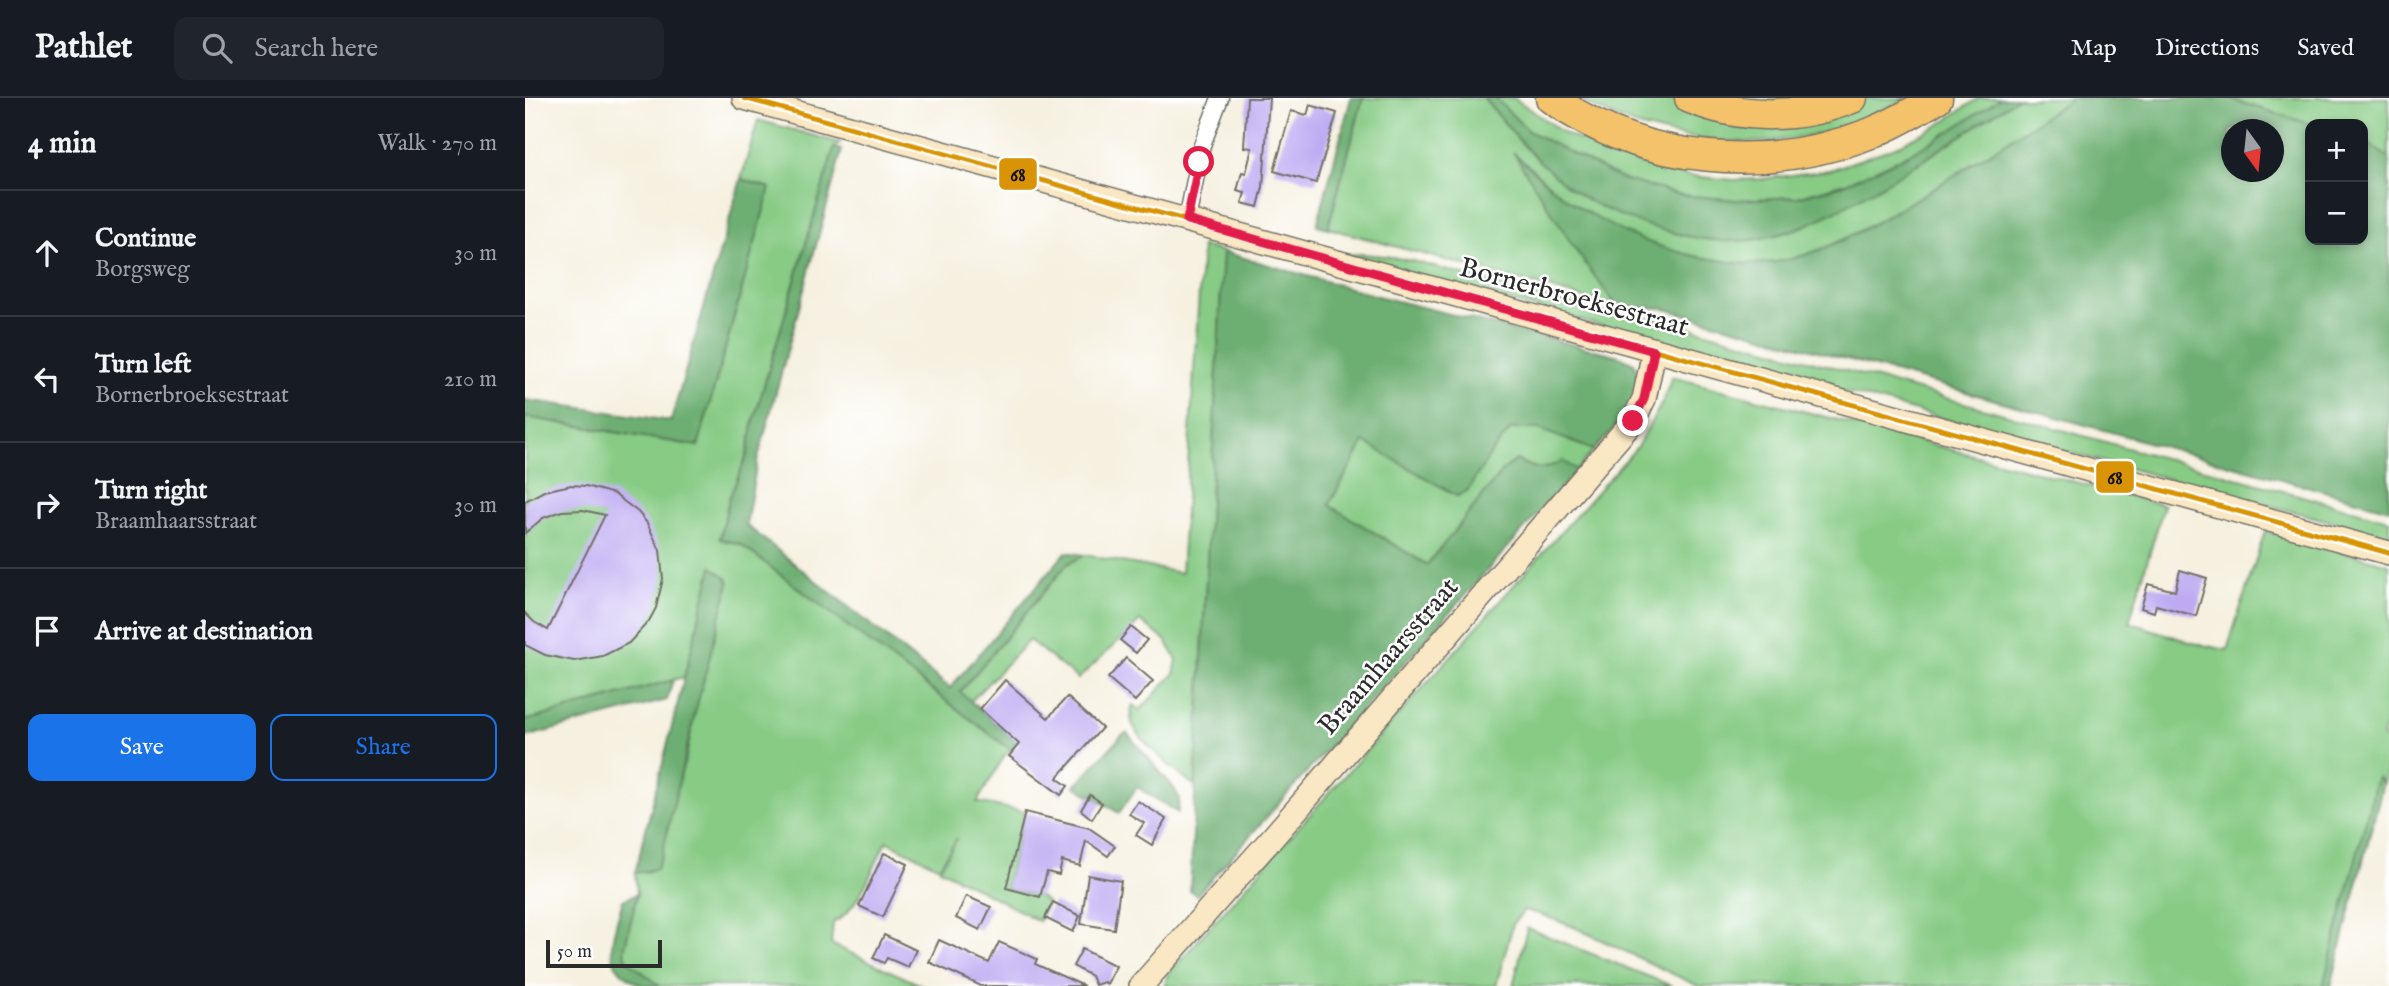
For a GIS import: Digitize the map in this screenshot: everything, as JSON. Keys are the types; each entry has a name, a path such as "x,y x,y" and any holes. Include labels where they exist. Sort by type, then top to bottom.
{"highway":[{"path":"1551,98 1568,111 1602,128 1653,147 1702,156 1755,158 1810,151 1871,133 1937,98"},
{"path":"1690,98 1720,108 1776,115 1807,113 1852,98"}],"main road":[{"name":"Bornerbroeksestraat","path":"744,98 2389,553"},
{"name":"Braamhaarsstraat","path":"1141,986 1633,421 1644,399 1654,351"}],"street":[{"path":"1187,220 1202,145 1220,98"}],"green space":[{"path":"1351,98 1363,98 1328,228 1317,225"},
{"path":"1363,98 1484,98 1540,161 1595,201 1620,214 1673,233 1728,241 1756,240 1920,163 2018,98 2072,98 1970,166 1876,222 1812,253 1777,262 1731,263 1706,259 1631,236 1580,209 1516,155 1575,249 1617,307 1328,228"},
{"path":"1484,98 1495,98 1528,131 1621,179 1682,195 1736,200 1797,197 1840,186 1900,159 2001,98 2018,98 1908,170 1829,215 1784,233 1755,240 1719,241 1654,228 1593,203 1564,183 1539,160"},
{"path":"1495,98 1514,98 1565,134 1640,164 1689,176 1734,180 1830,170 1893,148 1939,125 1979,98 2001,98 1947,134 1861,178 1797,197 1736,200 1682,195 1621,179 1528,131"},
{"path":"1576,98 1673,98 1678,101 1908,98 1848,125 1816,134 1793,139 1744,142 1696,138 1649,129 1621,120"},
{"path":"2072,98 2226,98 2305,122 2305,245 2368,245 2368,143 2389,158 2389,509 1662,308 1617,307 1575,249 1513,152 1554,189 1619,230 1668,249 1735,262 1775,262 1810,254 1859,232 1948,179"},
{"path":"2226,98 2389,98 2389,158 2368,143 2368,119 2305,119 2305,122"},
{"path":"758,120 840,143 834,148 754,420 747,455 729,499 720,539 740,544 1011,750 1005,755 977,802 1025,812 1006,888 1040,897 1047,902 1039,921 940,869 957,838 939,867 886,841 858,898 842,917 833,923 831,944 923,986 660,986 627,960 624,950 637,894 635,873 650,871 686,758 694,717 713,568 684,677 525,721 525,417 698,446 770,188 741,179"},
{"path":"834,148 842,150 757,462 746,525 950,688 1066,552 1085,555 1067,564 960,692 1016,741 1011,750 740,544 720,539 729,499 747,455 754,420"},
{"path":"741,179 770,188 698,446 525,417 525,400 671,421"},
{"path":"1202,246 1223,252 1195,786 1151,748 1132,723 1133,705 1140,710 1174,674 1177,660 1166,641 1140,621 1078,679 1029,640 971,701 959,693 1067,564 1085,555 1181,573"},
{"path":"1223,252 1381,297 1619,356 1634,363 1637,388 1627,411 1594,450 1539,429 1511,429 1493,450 1467,491 1457,496 1364,442 1329,505 1427,565 1503,470 1516,460 1539,468 1562,461 1577,470 1197,895 1190,891"},
{"path":"1361,254 1413,261 1615,316 1659,319 2389,520 2389,537 1339,255"},
{"path":"1672,377 2164,505 2129,622 2193,643 2227,650 2265,531 2389,564 2389,712 2382,737 2389,740 2389,762 2324,986 1698,986 1574,927 1524,910 1513,924 1496,986 1165,986 1167,975 1637,447 1662,403"},
{"path":"1511,429 1539,429 1594,450 1577,470 1550,467 1534,469 1465,520 1428,565 1329,505 1364,441 1457,496 1467,491 1493,450"},
{"path":"712,567 727,578 729,583 662,855 656,869 635,873"},
{"path":"673,680 667,700 525,737 525,721"},
{"path":"1127,733 1174,788 1179,798 1178,813 1137,787 1119,813 1075,786 1122,735"},
{"path":"2377,777 2383,783 2331,986 2323,986"},
{"path":"637,894 624,951 627,960 660,986 633,981 617,967 613,958 613,939 623,900"},
{"path":"1527,928 1672,986 1513,986"}],"building":[{"path":"1247,98 1269,98 1263,187 1258,207 1242,203 1245,193 1237,191 1242,172 1246,173 1252,148 1244,147"},
{"path":"1310,105 1337,113 1316,183 1274,171 1291,111 1307,115"},
{"path":"571,485 614,494 638,512 647,523 660,550 663,579 656,608 649,621 629,643 603,656 574,661 545,655 525,645 525,613 548,630 605,515 583,510 562,511 543,518 525,533 525,501 544,491"},
{"path":"2180,570 2207,578 2196,616 2156,605 2154,612 2141,608 2148,584 2175,591"},
{"path":"1131,627 1147,640 1136,653 1120,640"},
{"path":"1126,658 1153,681 1135,701 1108,678"},
{"path":"1005,680 1048,718 1067,697 1102,728 1057,778 1068,786 1061,795 1009,756 1019,744 980,709"},
{"path":"1090,795 1102,803 1092,819 1081,810"},
{"path":"1138,801 1166,819 1152,845 1136,835 1144,823 1129,814"},
{"path":"1025,812 1089,828 1115,846 1108,856 1086,841 1080,866 1062,861 1059,875 1047,872 1040,897 1006,888"},
{"path":"884,853 908,864 883,917 859,906"},
{"path":"1088,875 1121,881 1114,929 1081,924"},
{"path":"966,896 991,907 980,930 956,918"},
{"path":"1053,902 1080,916 1073,932 1045,918"},
{"path":"884,935 916,950 908,967 887,958 884,963 873,958"},
{"path":"939,940 989,963 999,942 1037,959 1035,964 1084,986 981,986 929,962"},
{"path":"1082,949 1116,966 1107,984 1104,982 1095,985 1091,976 1073,966"}],"transit line":[{"name":"68","path":"744,98 2389,553"}],"route":[{"path":"1199,162 1187,220 1654,351 1644,399 1633,421"}]}
